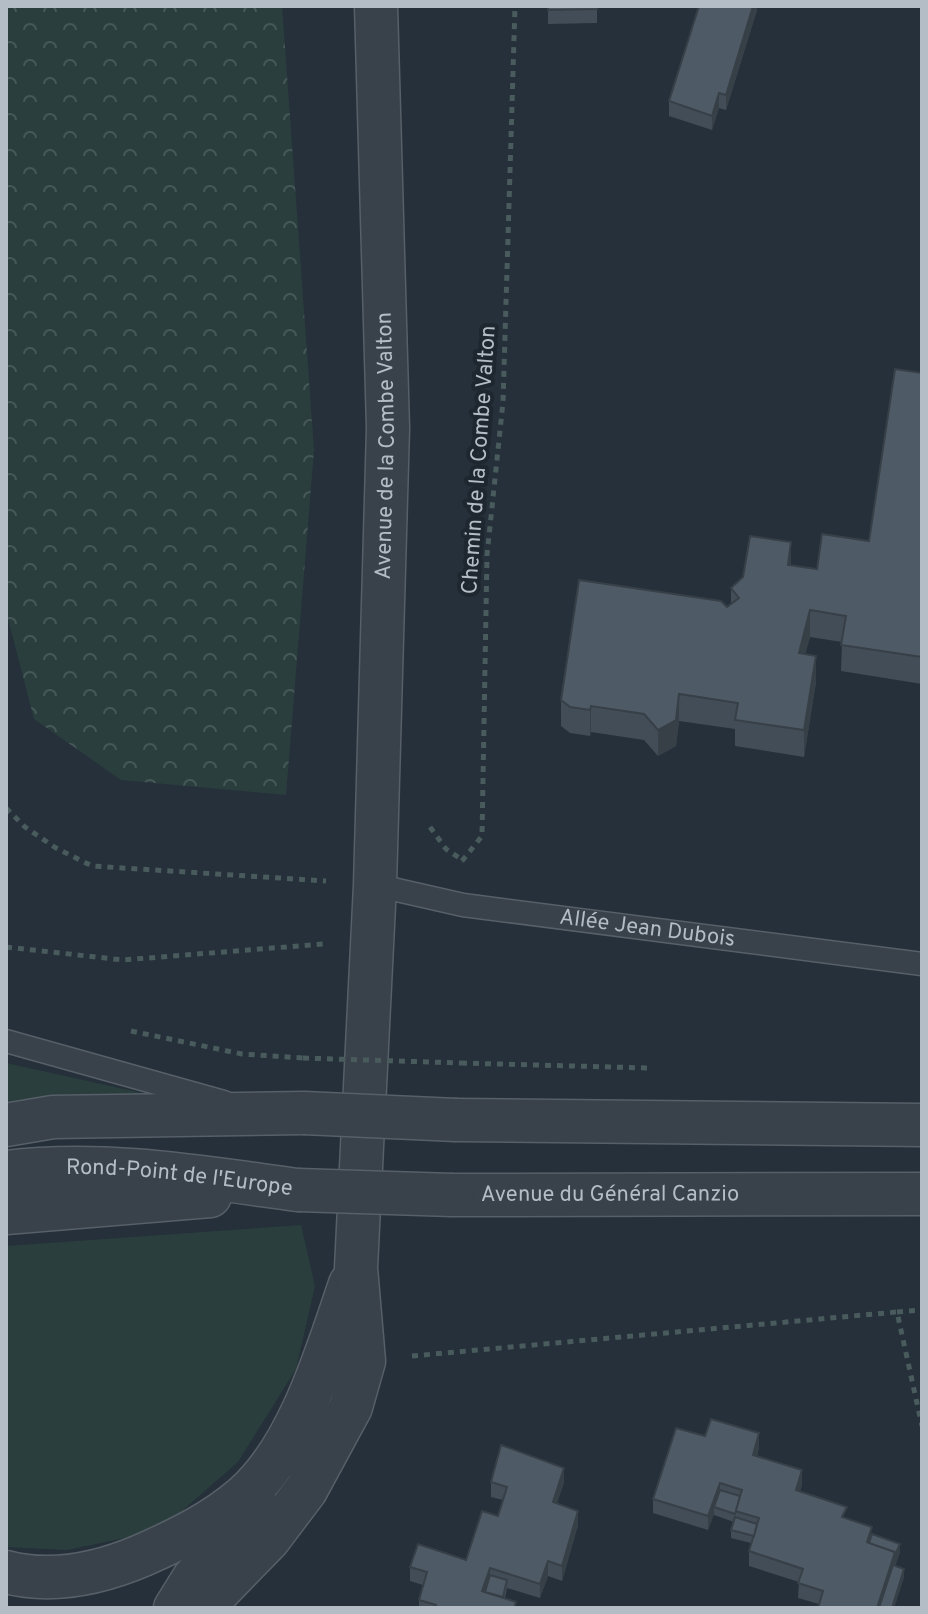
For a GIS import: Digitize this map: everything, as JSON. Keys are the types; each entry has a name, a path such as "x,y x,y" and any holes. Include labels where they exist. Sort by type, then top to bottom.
{"street":[{"name":"Avenue de la Combe Valton","path":"375,885 388,428 376,6"},
{"path":"202,1608 269,1539 306,1490 351,1407 364,1361 356,1268 375,885"},
{"path":"6,1125 53,1117 304,1113 456,1120 922,1125"},
{"name":"Rond-Point de l'Europe","path":"6,1172 42,1168 142,1169 298,1190"},
{"name":"Rond-Point de l'Europe","path":"6,1213 298,1190"},
{"name":"Avenue du Général Canzio","path":"298,1190 452,1195 922,1194"},
{"path":"175,1608 193,1579 273,1488 356,1268"},
{"path":"6,1572 50,1578 101,1569 164,1546 217,1517 258,1481 307,1399"}],"lane":[{"name":"Allée Jean Dubois","path":"375,885 432,898 922,964"},
{"path":"6,1041 263,1113"}],"path":[{"name":"Chemin de la Combe Valton","path":"432,898 482,836 487,555 503,402 515,6"},
{"path":"6,808 25,827 56,848 92,866 375,885"},
{"path":"6,947 123,960 314,942 332,945"},
{"path":"117,1028 242,1054 461,1063"},
{"path":"364,1361 922,1310"},
{"path":"897,1312 922,1426"}],"green space":[{"path":"6,6 282,6 314,450 286,795 121,780 34,719 6,611"},
{"path":"6,1063 142,1093 6,1114"},
{"path":"301,1225 315,1286 296,1369 238,1462 159,1531 67,1550 6,1547 6,1246"}],"building":[{"path":"548,6 597,6 597,9 548,10"},
{"path":"699,6 753,6 726,95 719,93 712,116 669,101"},
{"path":"895,369 922,373 922,657 841,645 846,616 810,610 799,653 816,656 804,730 735,720 738,703 679,694 676,720 658,730 644,714 591,706 590,710 570,707 561,700 579,580 721,601 727,607 739,598 731,588 743,577 750,536 791,542 788,565 817,569 822,534 869,541"},
{"path":"711,1419 759,1433 753,1455 802,1470 796,1490 847,1507 842,1517 872,1527 867,1542 895,1552 877,1608 818,1608 823,1591 798,1583 803,1569 749,1551 759,1518 735,1511 742,1490 720,1483 708,1516 653,1499 676,1428 705,1436"},
{"path":"501,1445 564,1468 553,1502 578,1511 562,1566 548,1561 540,1584 490,1568 482,1591 516,1602 514,1608 435,1608 436,1605 419,1600 427,1572 410,1567 418,1544 466,1560 482,1511 498,1516 507,1487 491,1482"},
{"path":"720,1490 740,1496 735,1514 714,1507"},
{"path":"735,1517 757,1524 754,1536 731,1530"},
{"path":"872,1534 900,1544 895,1555 895,1552 869,1543"},
{"path":"893,1565 904,1569 892,1608 879,1608"},
{"path":"490,1575 507,1580 503,1597 485,1592"}]}
